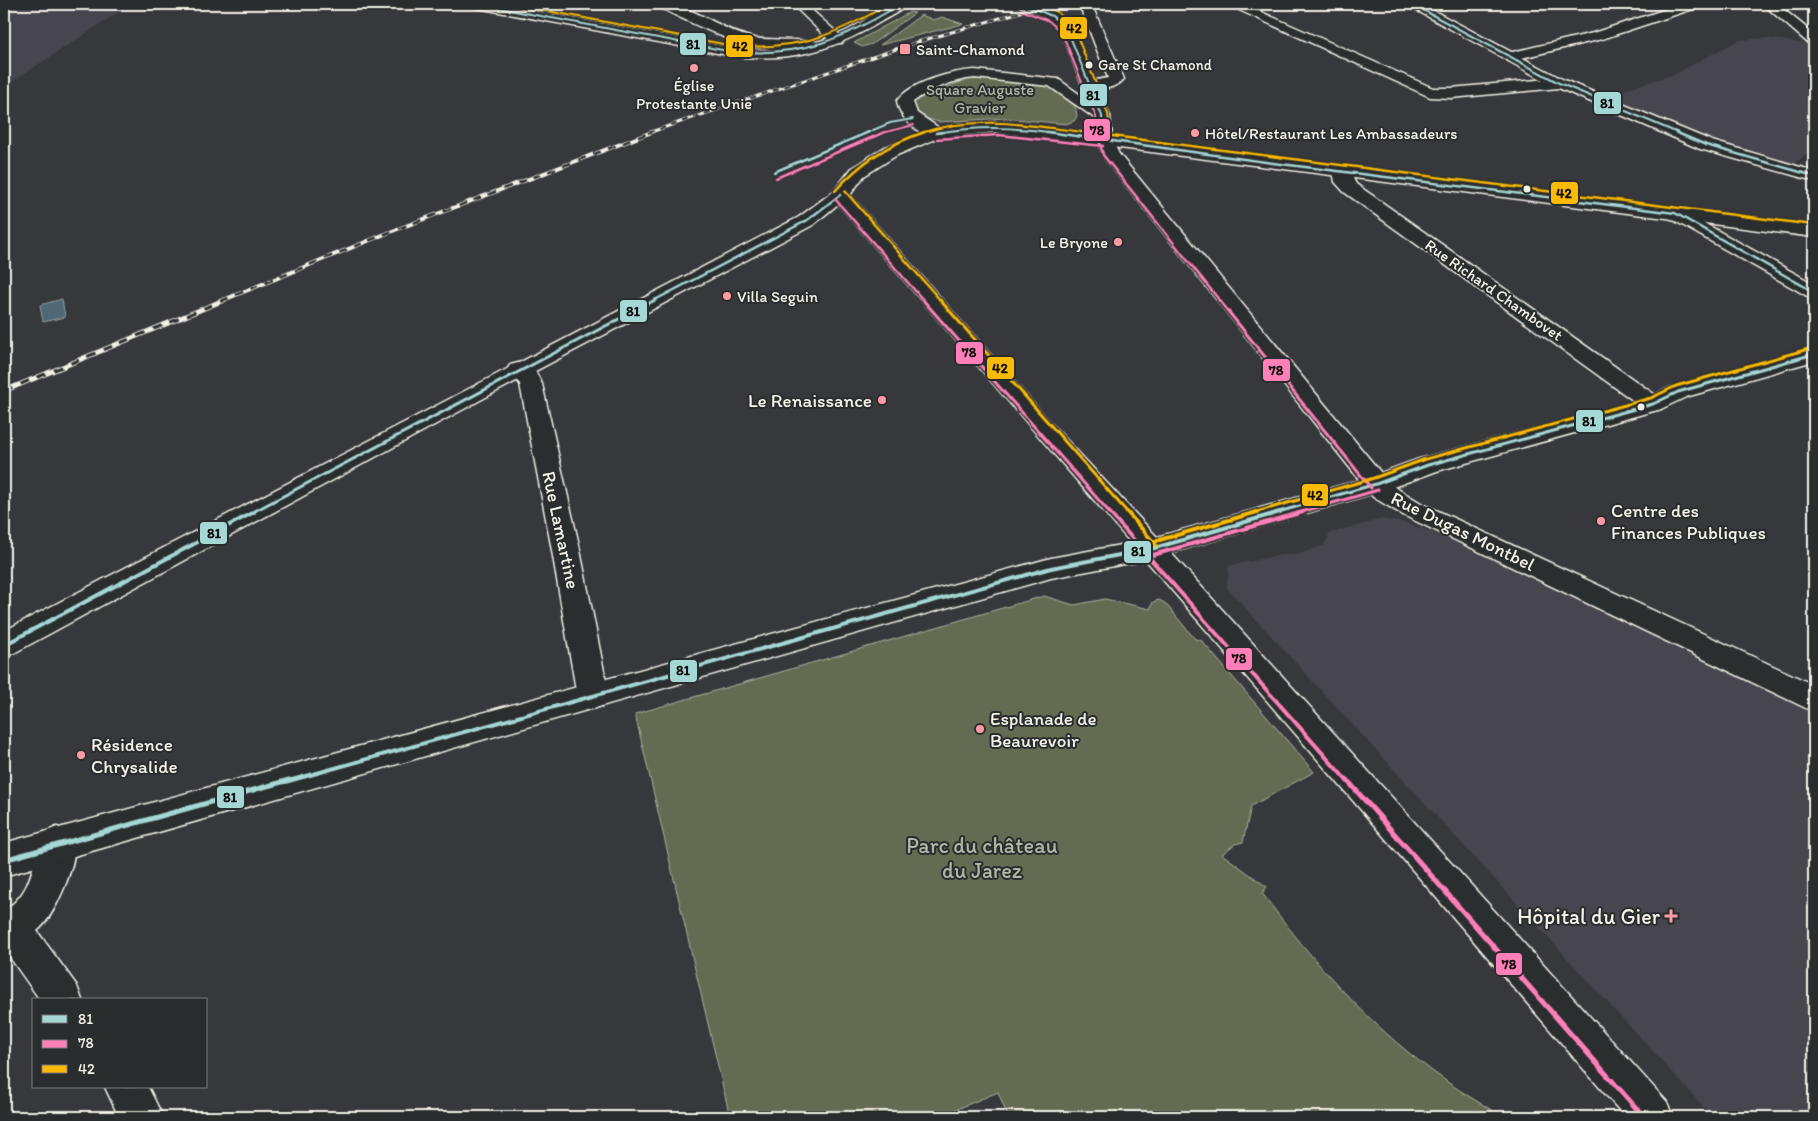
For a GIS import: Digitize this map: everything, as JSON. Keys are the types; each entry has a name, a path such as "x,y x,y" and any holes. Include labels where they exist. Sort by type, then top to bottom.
{"main road":[{"path":"477,4 733,52 782,55 799,52 837,40 888,8 901,4"},
{"path":"663,4 749,42 778,46 818,45"},
{"path":"798,4 837,40"},
{"path":"1023,4 1052,16 1067,29 1098,84 1104,140"},
{"path":"1091,4 1085,5 1116,79 1098,84"},
{"path":"1233,4 1430,92 1450,94 1559,83"},
{"path":"1412,4 1559,83 1706,145 1814,176"},
{"path":"1509,56 1597,36 1694,4"},
{"path":"1768,4 1813,40"},
{"path":"733,52 749,42"},
{"path":"936,134 913,118 905,105 908,97 919,90 968,74 1052,82 1068,91 1102,116"},
{"path":"4,646 518,370 806,220 840,195 853,177 872,162 912,142 959,128 995,127 1104,140 1814,231"},
{"name":"Rue Dugas Montbel","path":"1104,140 1111,155 1376,484 1389,496 1412,509 1814,699"},
{"name":"Rue Richard Chambovet","path":"1342,172 1344,182 1354,190 1653,404"},
{"path":"840,195 1652,1117"},
{"path":"1675,214 1814,292"},
{"path":"4,860 1051,568 1151,549 1376,484 1428,465 1653,404 1678,392 1814,354"},
{"name":"Rue Lamartine","path":"518,370 527,376 531,384 565,545 593,696"},
{"path":"57,844 47,887 39,905 8,929 61,998"},
{"path":"127,1088 142,1117"}],"shaded area":[{"path":"4,4 131,4 4,87"},
{"path":"1767,38 1814,45 1814,149 1792,165 1724,146 1603,96 1675,74 1739,40"},
{"name":"Hôpital du Gier","path":"1382,519 1405,523 1441,535 1814,714 1814,1117 1713,1117 1227,588 1229,566 1280,555 1297,555 1324,545 1330,533"}],"green space":[{"path":"910,12 915,13 872,44 862,47 854,43"},
{"path":"921,15 934,20 942,17 963,24 880,45"},
{"name":"Square Auguste Gravier","path":"975,77 1020,79 1052,86 1064,92 1073,102 1077,116 1074,121 1066,124 1005,118 939,122 928,119 913,110 911,100"},
{"name":"Parc du château du Jarez","path":"1044,596 1074,605 1105,599 1150,609 1153,602 1159,600 1165,603 1195,639 1201,640 1314,772 1251,806 1243,842 1235,844 1222,854 1267,887 1262,893 1288,927 1314,959 1371,1019 1433,1072 1504,1117 1008,1117 998,1092 938,1117 730,1117 635,714"}],"water":[{"path":"62,299 65,317 43,322 40,305"}],"railway":[{"path":"648,133 914,43 1048,4"},
{"path":"221,301 390,232 652,132"},
{"path":"4,391 224,300"}],"transit line":[{"name":"81","path":"477,4 733,52 759,53 781,53 802,50 821,44 859,28 901,4"},
{"name":"42","path":"510,4 734,46 758,47 779,47 816,40 851,25 889,4"},
{"name":"81","path":"1023,4 1052,16 1067,29 1102,116 1104,140"},
{"name":"42","path":"1039,4 1056,11 1073,26 1108,114 1110,139"},
{"name":"81","path":"1412,4 1559,83 1706,145 1814,176"},
{"name":"78","path":"1021,10 1049,21 1062,33 1096,117 1098,141 1103,155 1371,488"},
{"name":"81","path":"774,172 890,123 913,119"},
{"name":"42","path":"835,191 851,173 868,159 906,138 949,126 995,121 1814,225"},
{"name":"78","path":"776,178 892,129 914,125"},
{"name":"81","path":"936,133 973,127 1019,128 1273,163 1675,213 1814,292"},
{"name":"78","path":"937,139 999,135 1103,146"},
{"name":"42","path":"845,191 1156,545"},
{"name":"81","path":"4,645 478,392 806,221 840,195"},
{"name":"78","path":"835,199 1644,1117"},
{"name":"42","path":"1149,543 1374,478 1426,459 1651,398 1676,386 1812,348"},
{"name":"81","path":"4,860 1051,568 1151,549 1376,484 1428,465 1653,404 1678,392 1814,354"},
{"name":"78","path":"1153,555 1378,490"}],"place":[{"name":"Saint-Chamond","path":"905,49"},
{"name":"Gare St Chamond","path":"1089,65"},
{"name":"Église Protestante Unie","path":"694,68"},
{"name":"Hôtel/Restaurant Les Ambassadeurs","path":"1195,133"},
{"name":"Le Bryone","path":"1118,242"},
{"name":"Villa Seguin","path":"727,296"},
{"name":"Le Renaissance","path":"882,400"},
{"name":"Centre des Finances Publiques","path":"1601,521"},
{"name":"Esplanade de Beaurevoir","path":"980,729"},
{"name":"Résidence Chrysalide","path":"81,755"},
{"name":"Hôpital du Gier","path":"1671,916"}]}
